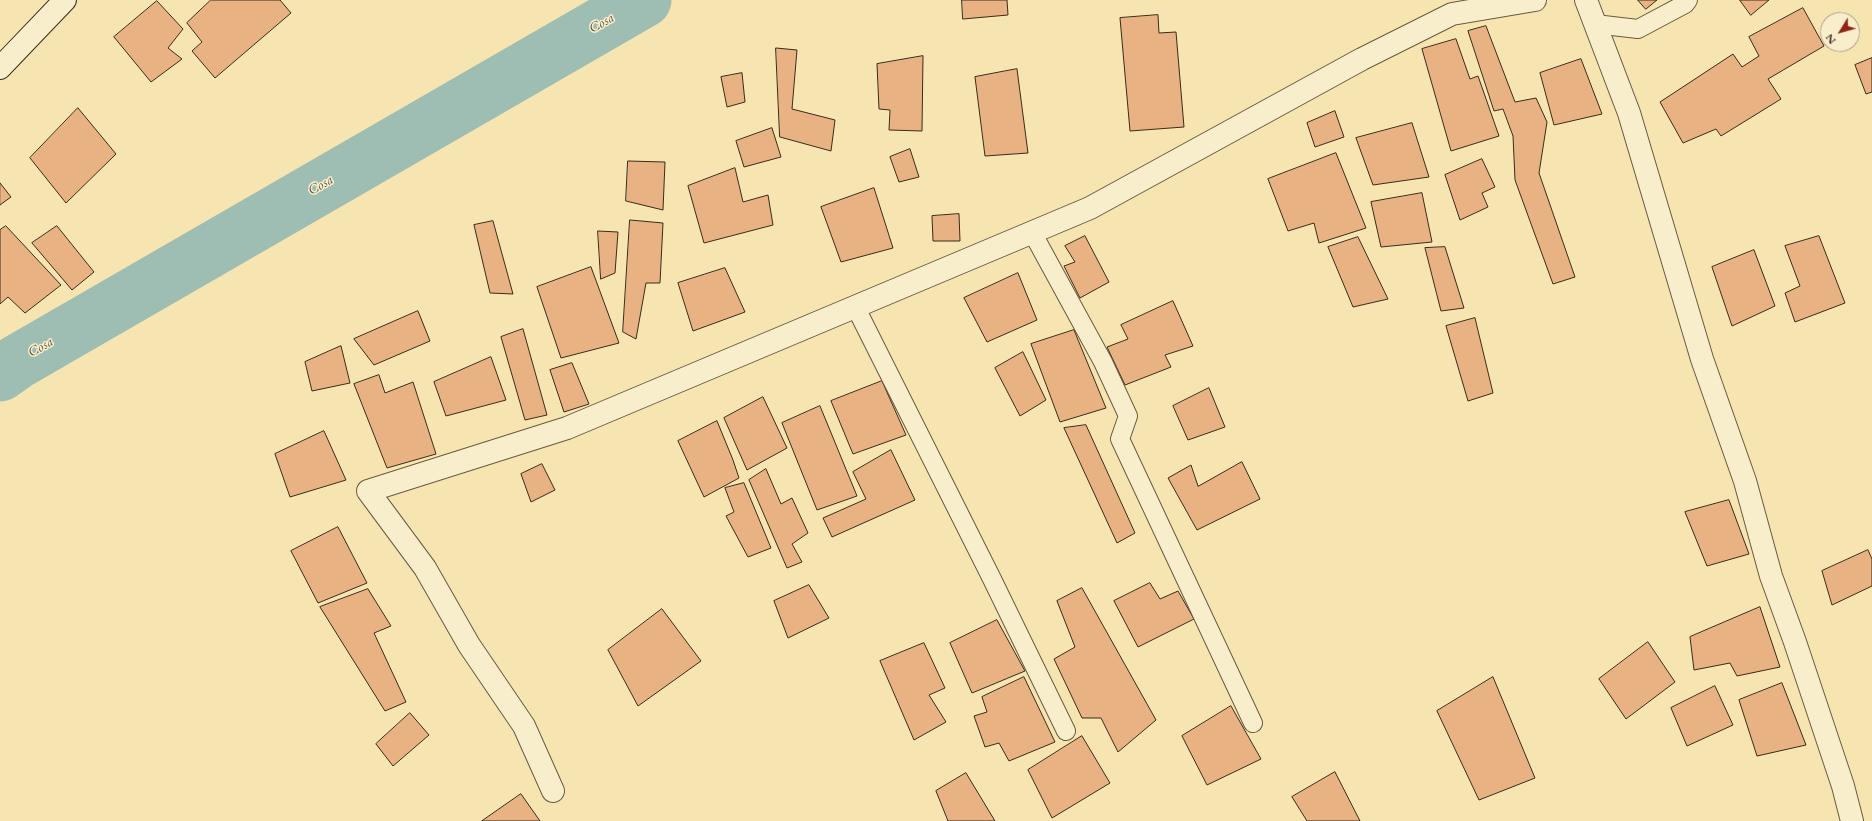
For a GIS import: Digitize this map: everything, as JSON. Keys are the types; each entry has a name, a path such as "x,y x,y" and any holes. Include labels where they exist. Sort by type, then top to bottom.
{"street":[{"path":"0,68 65,0"},
{"path":"553,791 524,726 469,645 425,568 368,491 567,428 1090,208 1362,59 1452,14 1535,0"},
{"path":"1586,0 1629,112 1702,359 1746,481 1772,576 1843,786 1852,821"}],"lane":[{"path":"1595,24 1638,29 1686,4 1688,0"},
{"path":"1032,232 1104,362 1128,416 1120,439 1253,723"},
{"path":"855,306 992,579 1066,731"}],"building":[{"path":"211,0 280,0 291,13 215,78 192,51 202,42 187,23"},
{"path":"962,0 1007,0 1008,15 963,19"},
{"path":"1638,0 1657,0 1646,9"},
{"path":"1740,0 1769,0 1751,15"},
{"path":"157,1 183,29 168,48 182,59 151,82 114,37"},
{"path":"1803,8 1820,39 1820,48 1768,79 1781,99 1721,136 1716,129 1683,143 1660,102 1733,54 1742,67 1759,56 1749,37"},
{"path":"1158,15 1159,33 1176,32 1184,127 1130,131 1120,18"},
{"path":"1486,26 1515,102 1536,98 1547,122 1539,173 1575,277 1553,284 1515,180 1513,136 1503,109 1494,111 1468,31"},
{"path":"1456,39 1470,79 1478,76 1499,136 1451,151 1422,49"},
{"path":"776,48 797,50 792,109 835,120 831,151 780,137"},
{"path":"923,56 922,131 889,130 890,110 879,109 877,64"},
{"path":"1872,58 1872,92 1866,94 1855,65"},
{"path":"1581,59 1602,114 1554,125 1540,73"},
{"path":"1017,69 1028,153 985,156 975,77"},
{"path":"742,73 745,102 727,107 721,77"},
{"path":"78,108 116,154 66,203 30,158"},
{"path":"1335,111 1344,137 1315,147 1307,123"},
{"path":"1412,123 1429,177 1373,185 1356,138"},
{"path":"772,128 781,157 744,167 736,141"},
{"path":"910,149 919,177 899,182 890,157"},
{"path":"1336,153 1366,228 1319,243 1314,223 1288,231 1268,179"},
{"path":"1482,159 1495,187 1482,193 1488,207 1460,220 1445,175"},
{"path":"628,161 665,162 663,210 626,201"},
{"path":"735,168 743,202 768,195 773,225 704,243 688,186"},
{"path":"0,183 11,197 0,205"},
{"path":"874,188 893,248 841,262 821,207"},
{"path":"1422,193 1432,242 1381,247 1371,202"},
{"path":"959,214 960,241 933,241 932,216"},
{"path":"630,220 663,223 660,283 646,283 636,339 623,332"},
{"path":"493,221 513,294 490,293 474,225"},
{"path":"6,226 61,285 25,313 8,297 0,304 0,230"},
{"path":"57,226 94,272 72,290 32,243"},
{"path":"598,231 618,232 615,273 601,279"},
{"path":"1085,236 1109,282 1080,298 1064,266 1075,262 1065,246"},
{"path":"1819,236 1845,303 1795,322 1785,293 1800,286 1785,246"},
{"path":"1358,237 1388,299 1353,307 1328,247"},
{"path":"1445,247 1464,308 1441,311 1425,248"},
{"path":"1754,250 1775,306 1732,326 1712,267"},
{"path":"591,267 619,343 561,358 537,287"},
{"path":"725,268 745,312 693,331 678,283"},
{"path":"1018,273 1037,320 987,342 964,298"},
{"path":"1173,301 1193,346 1165,355 1171,367 1125,385 1107,347 1128,339 1121,325"},
{"path":"418,311 430,341 374,365 354,339"},
{"path":"1475,318 1493,393 1468,401 1446,326"},
{"path":"523,329 547,415 525,420 501,337"},
{"path":"1074,330 1106,408 1060,422 1031,344"},
{"path":"341,346 350,383 312,391 305,362"},
{"path":"1023,352 1046,400 1020,416 995,368"},
{"path":"491,357 506,400 446,416 434,382"},
{"path":"572,363 589,404 564,412 550,370"},
{"path":"379,375 385,393 413,382 436,454 387,468 354,384"},
{"path":"882,381 906,435 853,454 831,401"},
{"path":"1209,388 1225,427 1188,440 1173,406"},
{"path":"763,397 787,448 747,470 724,418"},
{"path":"820,406 857,496 817,510 782,423"},
{"path":"717,421 739,478 704,497 678,441"},
{"path":"1086,425 1135,533 1117,543 1064,428"},
{"path":"324,431 346,480 290,497 275,454"},
{"path":"891,450 915,500 832,537 823,518 866,499 853,472"},
{"path":"1242,462 1260,499 1197,530 1168,478 1191,465 1198,486"},
{"path":"542,464 555,490 531,502 521,474"},
{"path":"766,469 781,504 792,498 808,533 792,544 802,562 787,568 749,480"},
{"path":"744,483 771,548 748,557 726,516 734,512 725,488"},
{"path":"1729,500 1749,554 1707,566 1685,512"},
{"path":"338,527 367,583 318,603 291,551"},
{"path":"1868,550 1872,559 1872,586 1832,605 1822,571"},
{"path":"1150,583 1160,599 1178,591 1194,619 1138,647 1114,601"},
{"path":"809,585 829,618 788,638 774,601"},
{"path":"1082,588 1156,720 1118,752 1101,718 1082,718 1054,659 1075,647 1057,601"},
{"path":"368,589 391,626 374,633 406,702 385,711 320,607"},
{"path":"1760,607 1780,667 1737,676 1730,663 1694,670 1690,637"},
{"path":"662,609 701,661 638,706 608,650"},
{"path":"997,620 1025,671 972,693 950,643"},
{"path":"1648,642 1675,682 1626,719 1599,679"},
{"path":"924,643 945,688 929,695 946,722 914,740 880,661"},
{"path":"1024,677 1055,742 1009,761 999,743 985,747 974,716 987,712 982,697"},
{"path":"1493,677 1535,778 1479,800 1437,711"},
{"path":"1782,683 1806,745 1757,756 1739,700"},
{"path":"1715,686 1733,725 1687,746 1671,708"},
{"path":"1231,706 1261,759 1207,785 1182,736"},
{"path":"410,713 429,735 393,766 376,744"},
{"path":"1082,736 1110,783 1052,818 1028,770"},
{"path":"1335,772 1360,821 1307,821 1292,797"},
{"path":"966,773 995,821 948,821 936,791"},
{"path":"521,794 540,821 482,821"}],"waterway":[{"name":"Cosa","path":"0,374 17,362 644,0"}]}
